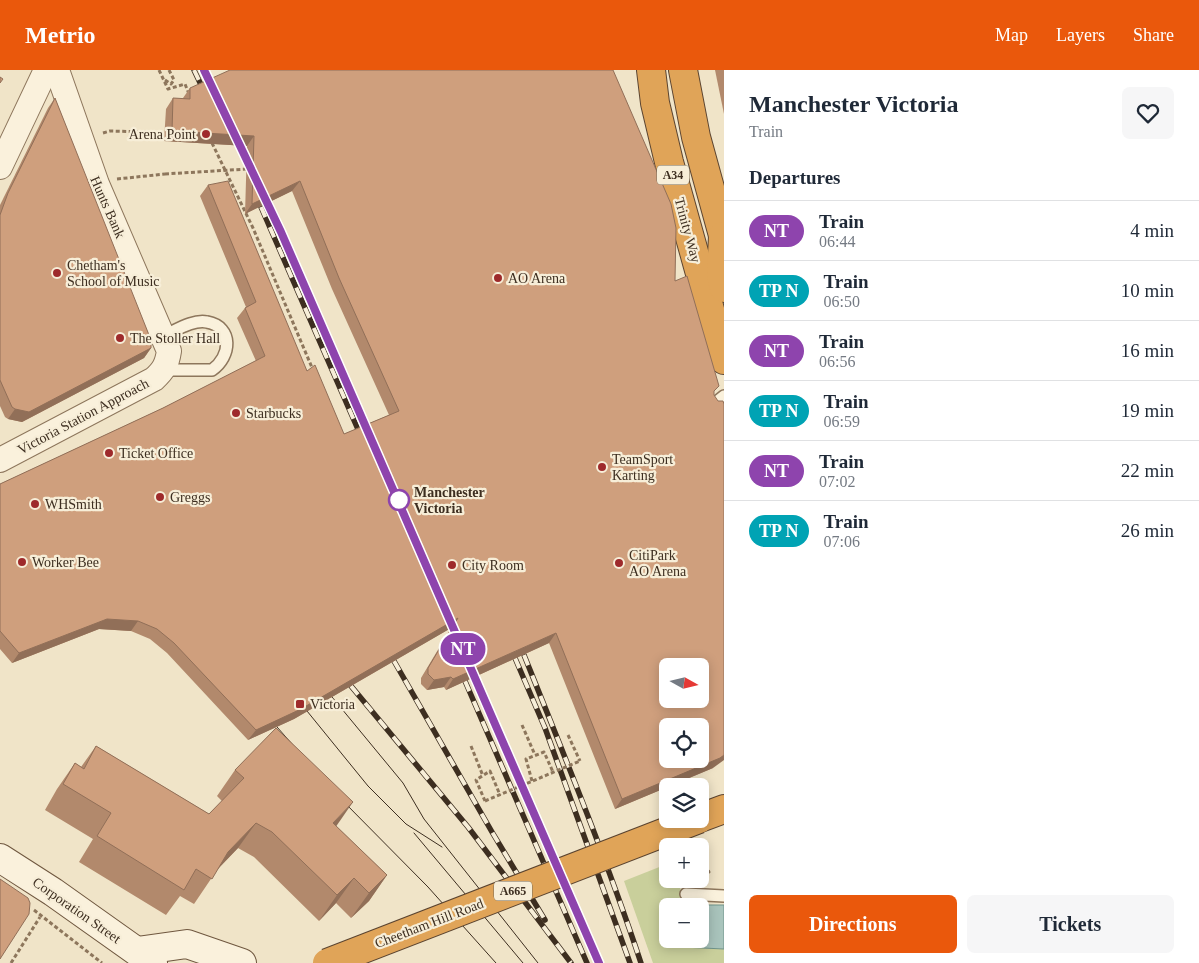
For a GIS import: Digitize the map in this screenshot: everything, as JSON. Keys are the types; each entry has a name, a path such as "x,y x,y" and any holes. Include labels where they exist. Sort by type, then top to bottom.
{"highway":[{"name":"Trinity Way","path":"651,70 655,103 669,162 724,360"},
{"name":"A34","path":"683,70 696,137 724,238"},
{"path":"724,238 720,275 724,288"},
{"name":"Cheetham Hill Road","path":"327,963 676,828"}],"street":[{"path":"0,167 46,70"},
{"name":"Hunts Bank","path":"57,70 98,184 169,351 164,370"},
{"name":"Victoria Station Approach","path":"0,460 154,379 164,370"},
{"name":"Corporation Street","path":"0,858 53,892 145,957"},
{"path":"145,957 187,944 242,963"}],"lane":[{"path":"163,336 199,322 207,322 221,330 227,344 224,359 212,370 164,370"},
{"path":"714,404 724,396"},
{"path":"686,894 724,896"}],"path":[{"path":"160,70 167,83 171,84 174,80 170,70"},
{"path":"160,70 168,89 185,84 192,101"},
{"path":"110,131 152,132"},
{"path":"208,134 253,228 315,374"},
{"path":"124,177 247,169"},
{"path":"522,725 535,755"},
{"path":"500,794 490,771 476,780 485,801 580,760 568,735"},
{"path":"471,746 483,776"},
{"path":"532,781 526,759 535,755 544,752 553,772"},
{"path":"11,963 53,892"}],"green space":[{"path":"659,867 659,888 680,888 681,898 659,898 659,948 724,949 724,963 653,963 624,881"}],"water":[{"path":"709,905 724,905 724,949 703,948 709,948"}],"building":[{"path":"230,70 613,70 671,204 676,228 675,281 687,276 719,386 714,391 714,395 718,401 723,401 724,404 724,755 709,763 709,718 659,718 659,768 696,768 672,778 659,778 659,784 622,799 556,633 453,679 451,677 434,680 428,674 428,668 458,618 301,709 256,730 174,643 157,629 138,621 107,619 19,653 0,631 0,484 163,408 265,356 245,308 256,302 208,185 228,181 307,371 315,365 344,434 399,411 339,278 300,181 252,204 254,136 172,131 173,98 190,99 190,88"},
{"name":"Chetham's School of Music","path":"55,98 151,340 151,348 29,412 12,407 0,380 0,215 8,193"},
{"path":"276,728 353,802 333,823 387,875 369,893 354,878 337,895 272,832 256,823 228,852 212,879 196,869 184,890 97,836 111,813 63,784 75,763 84,769 96,746 209,814 244,778 235,770"},
{"path":"0,879 28,898 30,903 29,914 0,959"}],"tram line":[{"path":"332,697 403,783 424,819 538,963"},
{"path":"307,711 368,786 406,824 442,847"},
{"path":"277,727 300,753"},
{"path":"340,798 428,887 496,963"},
{"path":"414,833 523,963"}],"railway":[{"path":"194,70 203,89"},
{"path":"204,70 211,85"},
{"path":"268,203 368,431"},
{"path":"261,207 360,434"},
{"path":"524,655 599,846 641,963"},
{"path":"515,658 545,728 630,963"},
{"path":"394,661 545,920"},
{"path":"475,676 599,963"},
{"path":"465,681 587,963"},
{"path":"351,686 468,827 571,963"}],"train":[{"name":"NT","path":"204,70 281,232 599,963"}],"place":[{"name":"Arena Point","path":"206,134"},
{"name":"Chetham's School of Music","path":"57,273"},
{"name":"AO Arena","path":"498,278"},
{"name":"The Stoller Hall","path":"120,338"},
{"name":"Starbucks","path":"236,413"},
{"name":"Ticket Office","path":"109,453"},
{"name":"TeamSport Karting","path":"602,467"},
{"name":"Greggs","path":"160,497"},
{"name":"Manchester Victoria","path":"399,500"},
{"name":"WHSmith","path":"35,504"},
{"name":"Worker Bee","path":"22,562"},
{"name":"CitiPark AO Arena","path":"619,563"},
{"name":"City Room","path":"452,565"},
{"name":"Victoria","path":"300,704"}]}
